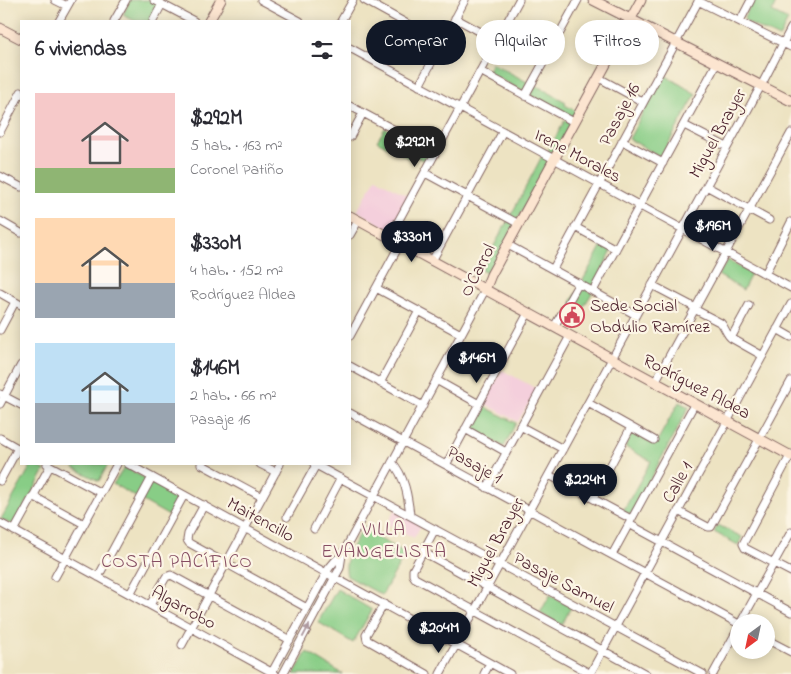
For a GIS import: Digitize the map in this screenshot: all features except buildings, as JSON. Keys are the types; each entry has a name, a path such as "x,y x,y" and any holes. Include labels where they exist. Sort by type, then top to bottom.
{"street":[{"path":"55,0 69,3 60,20"},
{"path":"115,20 126,0"},
{"path":"154,0 192,20"},
{"path":"210,20 221,0"},
{"path":"261,0 298,20"},
{"path":"342,20 353,0"},
{"path":"366,0 402,20"},
{"path":"465,0 455,18 476,30"},
{"path":"508,20 519,0"},
{"path":"526,96 578,0"},
{"path":"592,0 791,101"},
{"name":"O'Carrol","path":"283,674 340,568 342,555 641,0"},
{"path":"699,0 791,46"},
{"name":"Pasaje 16","path":"553,269 699,0"},
{"path":"740,21 750,0"},
{"path":"154,20 162,4"},
{"path":"0,28 20,38"},
{"name":"Miguel Brayer","path":"440,674 791,28"},
{"name":"Irene Morales","path":"351,49 791,288"},
{"path":"593,291 717,64"},
{"path":"419,86 430,65"},
{"path":"390,238 483,65"},
{"path":"480,71 574,122"},
{"path":"598,78 643,102"},
{"path":"1,126 20,96"},
{"path":"351,107 436,152"},
{"path":"351,135 363,113"},
{"path":"684,124 727,148"},
{"path":"432,261 503,131"},
{"path":"655,382 791,133"},
{"path":"622,141 663,163"},
{"path":"425,173 519,224"},
{"path":"0,176 20,186"},
{"path":"706,186 768,220"},
{"path":"351,231 354,218"},
{"name":"Rodríguez Aldea","path":"354,218 791,455"},
{"path":"0,222 20,232"},
{"path":"765,274 791,222"},
{"path":"575,228 616,250"},
{"path":"351,334 400,244"},
{"path":"508,244 636,314"},
{"path":"554,327 578,283"},
{"path":"652,285 722,324 731,338 762,356"},
{"path":"376,288 461,334"},
{"path":"0,293 18,303 0,330"},
{"name":"Calle 1","path":"590,674 791,304"},
{"path":"731,338 749,305"},
{"path":"380,382 419,311"},
{"path":"446,465 528,313"},
{"path":"777,329 791,337"},
{"path":"487,488 570,336"},
{"path":"351,367 422,406"},
{"path":"0,404 2,395 20,368"},
{"path":"436,380 479,404"},
{"path":"678,511 710,527 791,381"},
{"path":"2,395 20,404"},
{"path":"588,403 654,440"},
{"path":"612,555 694,403"},
{"name":"Pasaje 1","path":"351,414 730,619"},
{"path":"520,426 563,449"},
{"path":"592,498 631,427"},
{"path":"465,429 506,452"},
{"path":"0,438 20,449 0,481"},
{"path":"791,455 743,545 745,548 791,572"},
{"path":"392,462 401,475 410,515"},
{"path":"14,531 34,496 48,465 101,493"},
{"path":"55,577 116,465"},
{"name":"Maitencillo","path":"130,465 510,674"},
{"path":"204,465 262,497"},
{"path":"262,465 276,472"},
{"path":"182,645 280,465"},
{"path":"287,517 314,465"},
{"name":"Pasaje Samuel","path":"317,465 703,674"},
{"path":"549,475 592,498 662,542 791,612"},
{"path":"98,577 152,477"},
{"path":"314,529 342,478"},
{"path":"130,594 184,495"},
{"path":"34,496 84,524"},
{"path":"204,505 188,534 187,540 191,545 307,608"},
{"name":"Algarrobo","path":"0,523 273,673"},
{"path":"435,529 413,570 413,575 417,580 590,674"},
{"path":"746,614 791,532"},
{"path":"422,552 646,674"},
{"name":"O'Carrol","path":"273,673 326,572 342,555"},
{"path":"150,605 166,577 170,575 290,640"},
{"path":"384,604 367,633 366,639 427,674"},
{"path":"713,674 730,643"},
{"path":"775,644 791,652"},
{"path":"484,674 490,663"}],"shaded area":[{"path":"376,178 408,196 390,230 357,211"},
{"path":"502,370 537,389 518,422 484,403"},
{"path":"395,510 422,524 414,538 387,524"}],"green space":[{"path":"130,0 151,0 159,4 151,20 133,20 123,15"},
{"path":"753,0 777,0 772,12 788,20 779,38 746,22 744,18"},
{"path":"491,65 496,65 529,83 524,92 487,72"},
{"path":"663,74 696,94 661,157 629,139"},
{"path":"535,85 566,102 565,105 576,111 572,118 530,95"},
{"path":"565,120 571,122 554,154 548,151"},
{"path":"385,128 431,153 426,162 415,156 412,160 377,141"},
{"path":"542,156 549,160 517,221 510,217"},
{"path":"508,220 515,224 488,274 481,270"},
{"path":"602,245 612,250 594,286 591,286 582,282"},
{"path":"728,260 751,274 743,290 718,275"},
{"path":"582,287 592,293 583,308 571,302"},
{"path":"679,402 689,407 631,515 623,511 651,461 625,447 632,432 655,445"},
{"path":"483,406 516,423 504,447 471,429"},
{"path":"31,465 45,470 14,526 1,519"},
{"path":"76,465 107,465 99,481 74,468"},
{"path":"125,467 179,498 169,516 113,484"},
{"path":"718,525 742,537 738,545 714,532"},
{"path":"364,526 380,535 378,538 406,553 382,595 347,576 346,563 348,556"},
{"path":"337,589 372,610 353,643 318,622"},
{"path":"550,595 571,607 562,625 540,613"},
{"path":"307,652 343,674 294,674"}],"place":[{"name":"Sede Social Obdulio Ramírez","path":"572,315"}],"district":[{"name":"VILLA EVANGELISTA","path":"384,539"},
{"name":"COSTA PACÍFICO","path":"177,560"}]}
